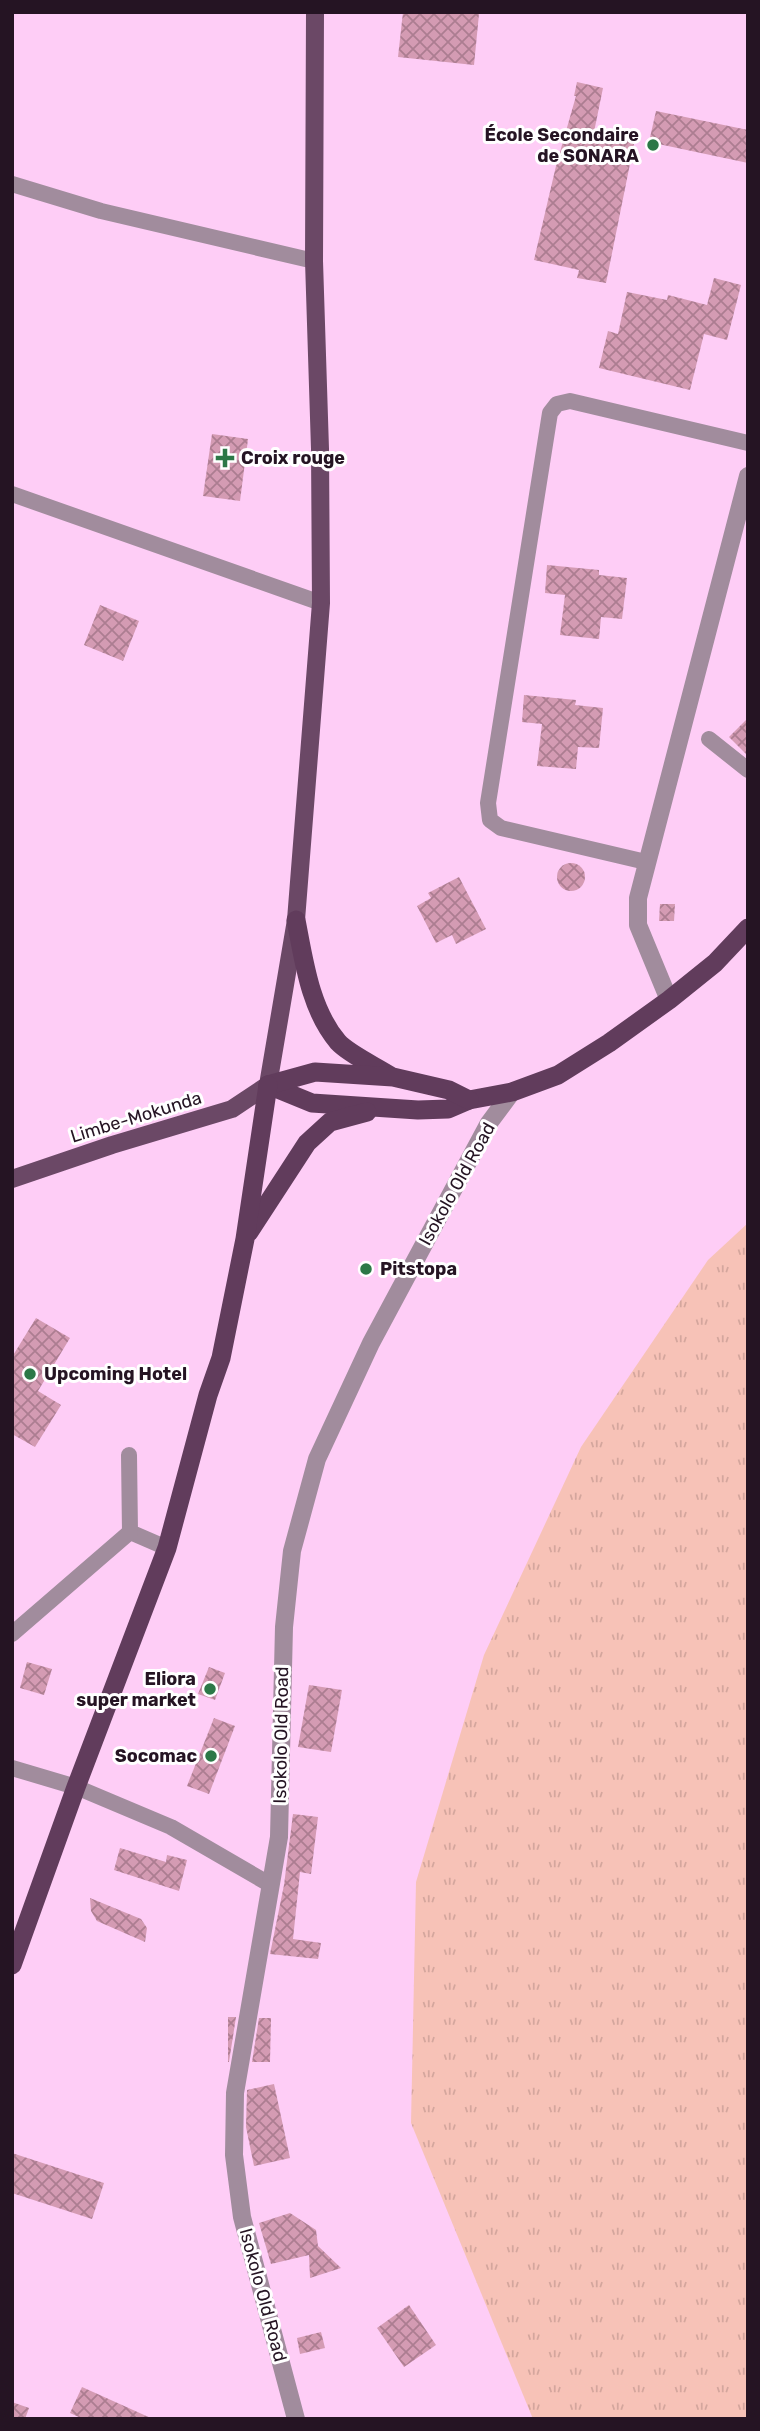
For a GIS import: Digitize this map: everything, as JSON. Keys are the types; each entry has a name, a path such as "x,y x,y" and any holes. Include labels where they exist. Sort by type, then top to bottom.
{"highway":[{"path":"296,920 307,973 321,1017 340,1044 393,1077"},
{"path":"268,1085 312,1103 448,1110 469,1100 512,1092 558,1075 609,1043 715,963 748,928"},
{"path":"268,1085 315,1072 393,1077 449,1090 469,1100"},
{"path":"12,1965 167,1548 208,1395 221,1358 244,1239 268,1085"},
{"path":"244,1239 295,1161 330,1122 388,1107"}],"main road":[{"path":"268,1085 296,920 321,603 320,449 314,261 315,12"},
{"name":"Limbe-Mokunda","path":"12,1179 232,1109 268,1085"}],"street":[{"path":"12,184 101,211 314,261"},
{"path":"646,863 501,828 490,820 488,803 550,413 557,404 570,401 748,443"},
{"path":"669,1000 638,925 638,898 748,476"},
{"path":"12,494 321,603"},
{"path":"709,739 748,770"},
{"name":"Isokolo Old Road","path":"296,2419 242,2217 234,2155 235,2093 279,1837 284,1627 292,1551 317,1459 377,1331 489,1123 512,1092"},
{"path":"12,1634 130,1532 129,1455"},
{"path":"130,1532 167,1548"},
{"path":"12,1768 76,1787 171,1826 271,1885"}],"green space":[{"path":"748,1223 748,2419 533,2419 411,2123 416,1882 484,1655 581,1447 708,1260"}],"building":[{"path":"403,12 479,14 474,65 398,57"},
{"path":"577,82 603,88 594,132 635,139 606,283 577,278 579,270 534,260 576,96"},
{"path":"656,111 748,130 748,163 649,142"},
{"path":"714,278 741,285 727,340 704,334 690,390 599,368 608,331 618,334 627,292 667,300 668,295 707,305"},
{"path":"212,434 248,439 240,501 203,496"},
{"path":"547,565 599,570 599,575 627,578 622,619 601,617 599,639 560,635 565,595 545,593"},
{"path":"100,605 139,621 123,661 84,645"},
{"path":"524,695 576,700 575,705 603,708 599,748 578,747 576,769 537,766 542,724 522,722"},
{"path":"748,718 748,756 729,737"},
{"path":"571,863 581,867 585,877 581,887 571,891 561,887 557,877 561,867"},
{"path":"459,877 486,929 456,944 452,935 436,943 417,906 431,898 428,893"},
{"path":"660,904 675,904 674,921 659,921"},
{"name":"Upcoming Hotel","path":"36,1318 70,1338 38,1391 61,1405 35,1447 12,1434 12,1357"},
{"path":"27,1662 52,1669 44,1695 20,1688"},
{"path":"209,1667 225,1673 215,1700 198,1694"},
{"path":"309,1685 342,1690 331,1752 298,1747"},
{"name":"Socomac","path":"214,1718 235,1726 209,1794 187,1786"},
{"path":"293,1814 318,1817 311,1874 300,1872 293,1939 321,1943 318,1959 270,1954 284,1885"},
{"path":"120,1848 166,1862 167,1855 187,1860 179,1891 114,1870"},
{"path":"90,1898 141,1919 147,1928 145,1942 97,1921 91,1911"},
{"path":"228,2017 236,2017 229,2062 228,2062"},
{"path":"259,2018 271,2018 270,2062 252,2062"},
{"path":"274,2084 290,2158 254,2166 246,2127 247,2090"},
{"path":"12,2153 104,2183 92,2219 12,2193"},
{"path":"290,2213 316,2230 318,2246 341,2268 310,2278 309,2255 271,2264 259,2223"},
{"path":"409,2305 436,2345 404,2367 377,2328"},
{"path":"321,2332 325,2348 300,2354 297,2338"},
{"path":"82,2387 153,2419 83,2419 70,2413"},
{"path":"12,2402 29,2408 25,2419 12,2419"}],"place":[{"name":"École Secondaire de SONARA","path":"653,145"},
{"name":"Croix rouge","path":"225,458"},
{"name":"Pitstopa","path":"366,1269"},
{"name":"Upcoming Hotel","path":"30,1374"},
{"name":"Eliora super market","path":"210,1689"},
{"name":"Socomac","path":"211,1756"}]}
